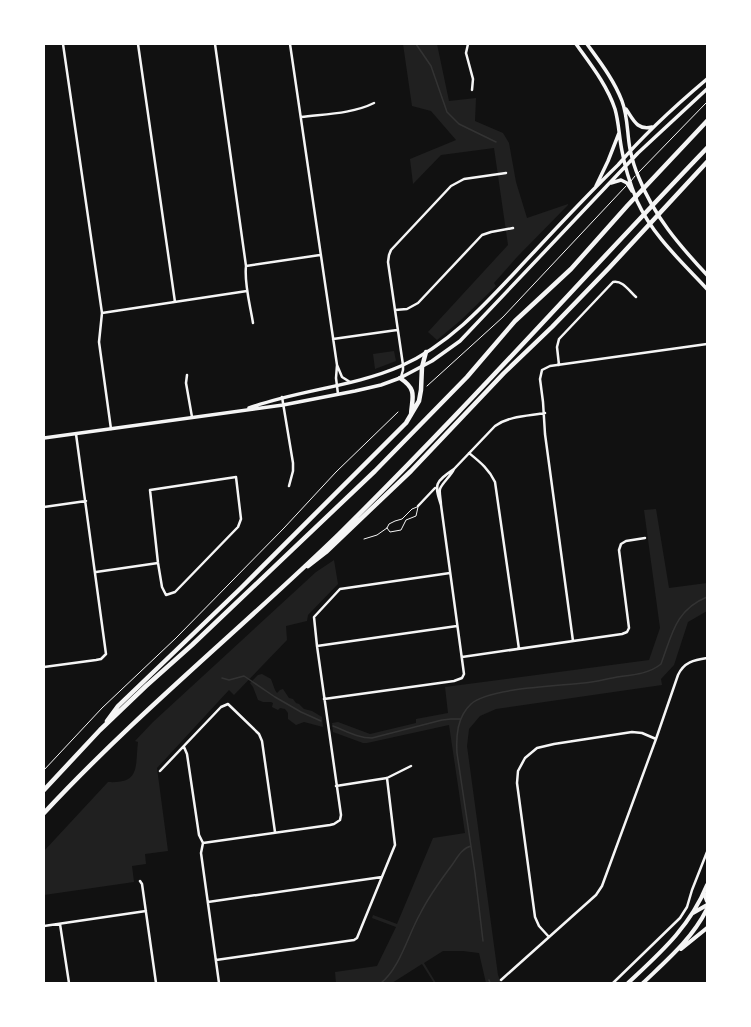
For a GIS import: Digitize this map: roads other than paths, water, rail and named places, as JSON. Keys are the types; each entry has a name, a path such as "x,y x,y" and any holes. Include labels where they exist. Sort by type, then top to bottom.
{"highway":[{"path":"44,790 100,730 375,471 467,377 515,321 571,269 649,182 707,121"},
{"path":"44,813 142,714 285,584 387,487 707,148"},
{"path":"285,584 326,552 411,471 504,372 552,327 707,162"},
{"path":"100,730 118,706 236,593 411,417 421,396 422,367 426,352"},
{"path":"400,378 409,384 413,393 411,417"}],"main road":[{"path":"587,44 614,83 624,106 634,122 639,126 648,128 654,126"},
{"path":"576,45 604,85 615,108 623,159 636,199"},
{"path":"246,409 282,397 384,373 403,365 448,337 472,316 654,126 707,79"},
{"path":"44,438 283,405 381,385 400,378 422,367 440,357 466,335 609,183 707,89"},
{"path":"624,106 632,160 646,194 660,220 678,244 707,275"},
{"path":"593,190 608,161 619,131"},
{"path":"609,183 618,180 624,181 631,188 643,213 658,235 707,289"},
{"path":"628,983 670,943 692,914 707,885"},
{"path":"704,893 707,901"},
{"path":"692,914 707,905"},
{"path":"673,955 694,931 707,909"},
{"path":"643,983 673,955 707,928"}],"street":[{"path":"64,44 102,313 99,342 111,429"},
{"path":"138,44 175,302"},
{"path":"215,44 246,266 245,272 247,291 253,323"},
{"path":"290,44 337,365 336,385 338,394"},
{"path":"468,44 466,53 474,79 472,90"},
{"path":"301,117 352,110 374,103"},
{"path":"400,378 403,372 403,365 388,262 391,250 451,186 464,179 506,173"},
{"path":"395,310 407,309 418,303 482,235 513,228"},
{"path":"246,266 320,255"},
{"path":"559,365 557,347 559,339 614,282 617,281 622,283 636,297"},
{"path":"102,313 247,291"},
{"path":"333,339 397,330"},
{"path":"574,641 546,434 540,379 542,370 547,367 559,365 707,344"},
{"path":"337,365 342,378 350,382"},
{"path":"187,375 186,383 192,417"},
{"path":"282,397 293,463 293,471 288,486"},
{"path":"418,506 436,487 442,478 454,469 494,426 510,418 544,413"},
{"path":"44,667 101,659 106,654 76,434"},
{"path":"469,453 486,468 495,482 519,649"},
{"path":"324,699 462,678 464,674 440,488 454,469"},
{"path":"236,477 241,519 238,527 175,592 166,595 162,587 158,563 150,490 236,477"},
{"path":"436,487 440,488"},
{"path":"436,487 441,505"},
{"path":"427,496 434,495 438,497"},
{"path":"44,506 86,501"},
{"path":"462,657 622,634 626,632 629,628 619,550 621,544 626,541 645,538"},
{"path":"96,572 158,563"},
{"path":"203,843 330,825 340,820 341,815 314,617 340,589 450,573"},
{"path":"317,646 457,626"},
{"path":"501,980 596,895 602,886 678,675 684,665 707,658"},
{"path":"160,771 221,708 228,704 259,734 262,741 275,832"},
{"path":"549,937 539,926 535,917 517,783 518,771 525,758 537,748 569,741 632,732 642,733 656,739"},
{"path":"184,747 187,754 199,835 203,843 201,853 219,983"},
{"path":"336,786 387,778 411,766"},
{"path":"216,960 354,940 357,938 395,845 387,778"},
{"path":"612,983 680,918 687,907 707,852"},
{"path":"208,902 382,877"},
{"path":"140,881 142,884 156,983"},
{"path":"44,926 146,911"},
{"path":"60,924 69,983"}],"lane":[{"path":"427,386 503,317 643,167 707,102"},
{"path":"44,770 102,708 176,638 284,528 336,472 398,412"},
{"path":"387,528 390,532 401,530 406,520 416,516 418,506"},
{"path":"364,539 376,536 387,528 390,523 402,519 412,509 418,506"}],"waterway":[{"path":"416,44 431,66 447,112 459,124 496,142"},
{"path":"483,941 475,873 457,753 458,727 466,709 471,704 492,694 524,689 588,683 640,674 651,670 661,664 672,633 681,616 696,602 707,597"},
{"path":"222,678 229,680 244,676 275,697 301,712 321,721"},
{"path":"333,726 357,736 372,738 442,720 461,719"},
{"path":"381,983 388,977 399,960 427,901 460,854 471,846"}]}
